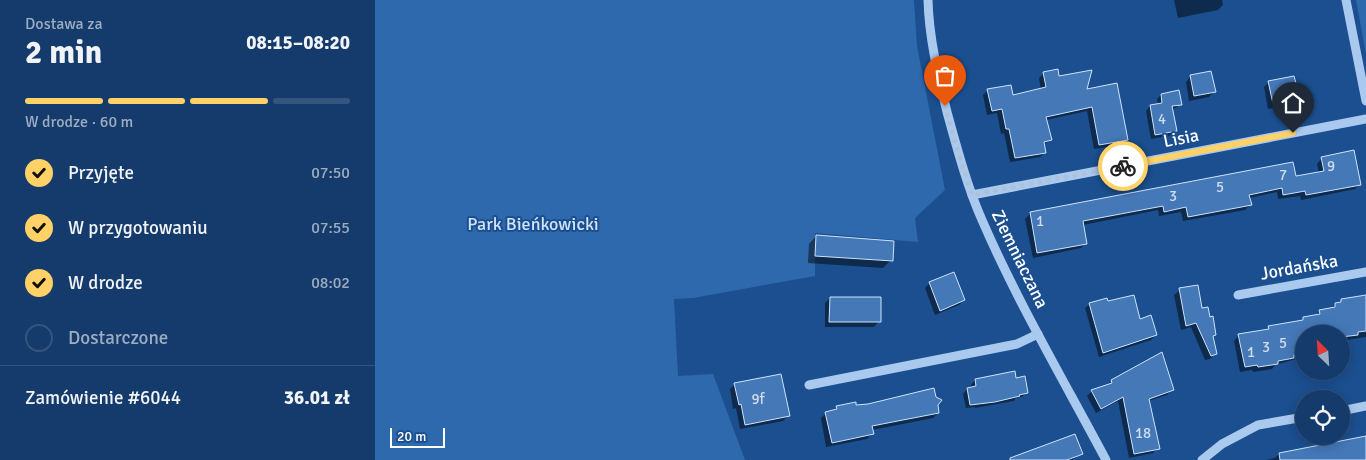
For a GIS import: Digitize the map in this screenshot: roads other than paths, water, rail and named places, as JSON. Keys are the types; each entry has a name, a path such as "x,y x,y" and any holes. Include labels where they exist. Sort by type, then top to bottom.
{"street":[{"name":"Ziemniaczana","path":"928,0 932,43 941,86 955,143 981,219 1038,334 1106,460"},
{"path":"1346,0 1366,101"},
{"name":"Lisia","path":"972,195 1366,119"},
{"name":"Jordańska","path":"1238,295 1366,272"},
{"path":"809,385 1017,344 1038,334"},
{"path":"1350,409 1366,406"},
{"path":"1202,460 1222,444 1258,425 1295,419"}],"park label":[{"name":"Park Bieńkowicki","path":"533,224"}]}
